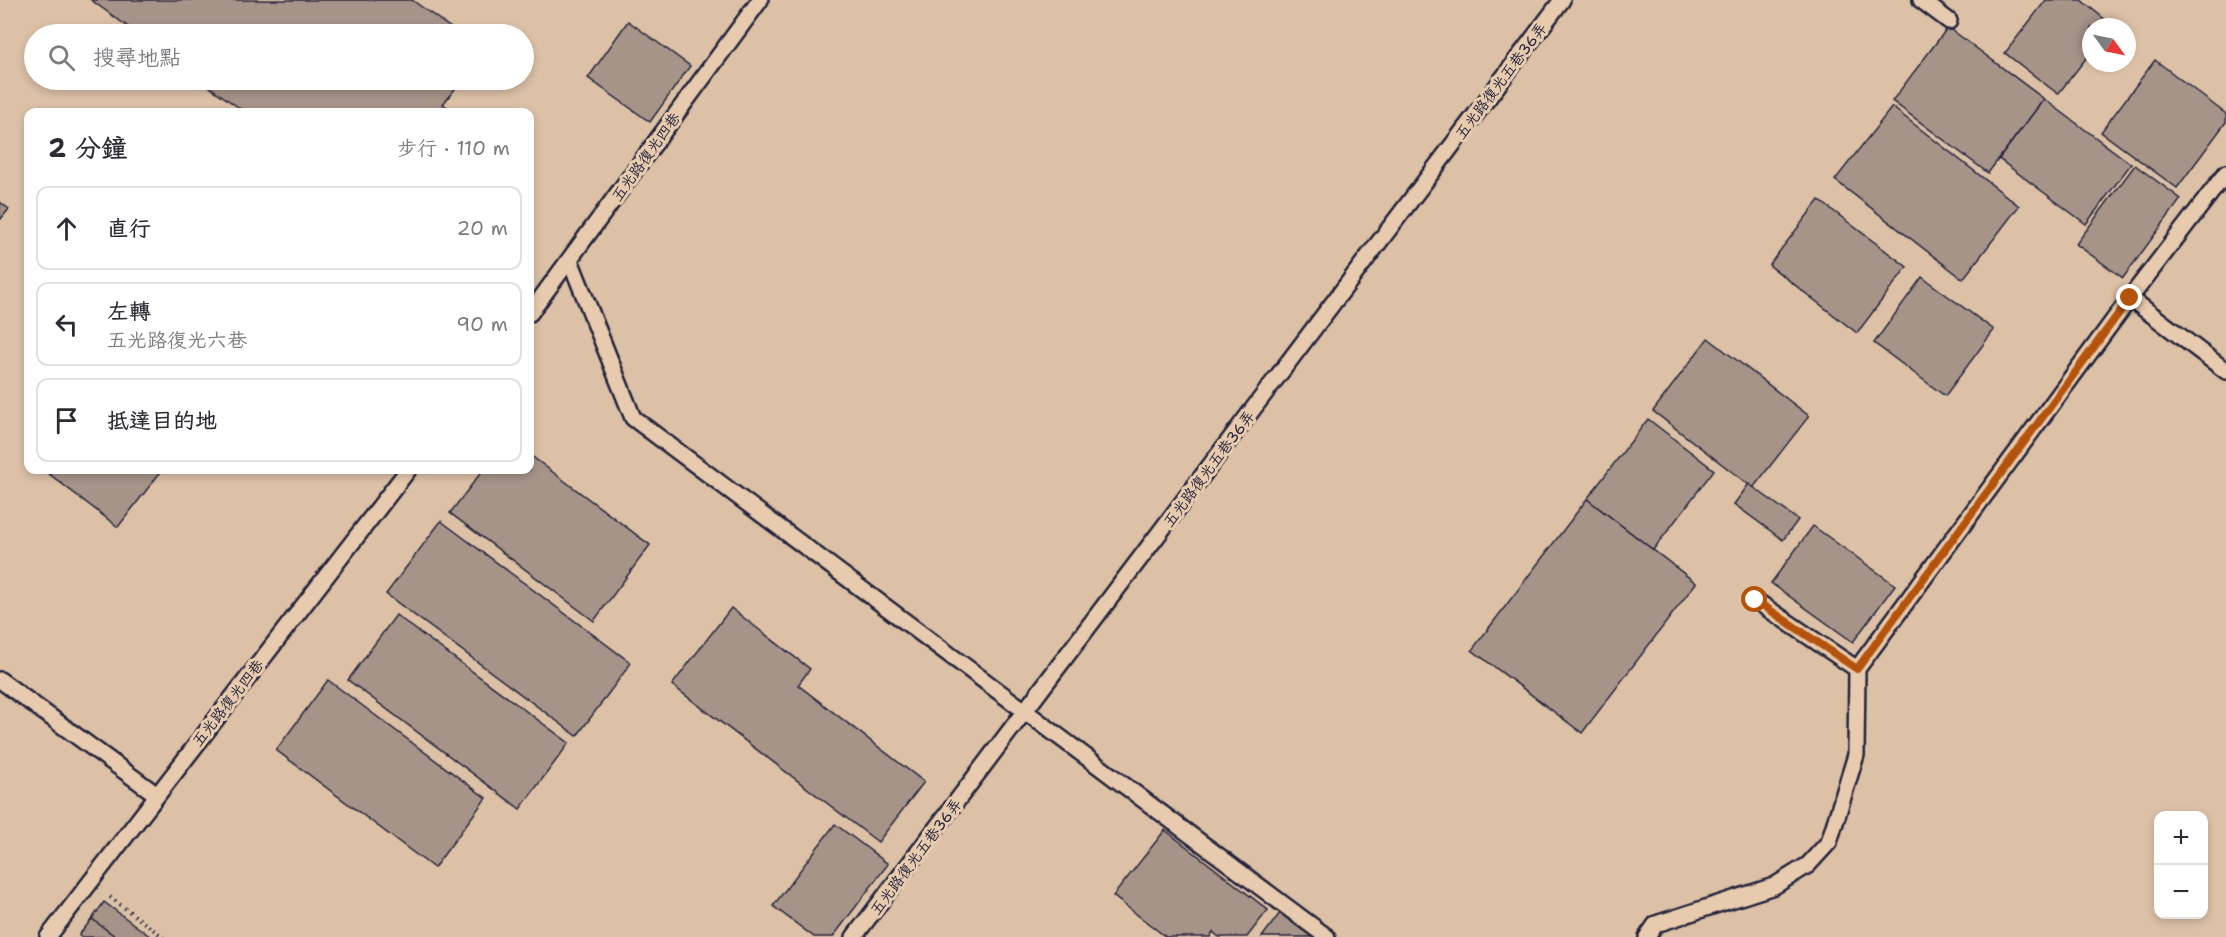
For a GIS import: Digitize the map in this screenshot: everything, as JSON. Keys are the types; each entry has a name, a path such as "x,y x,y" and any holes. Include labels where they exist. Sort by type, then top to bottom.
{"lane":[{"name":"五光路復光四巷","path":"534,308 760,0"},
{"name":"五光路復光五巷36弄","path":"855,937 1562,0"},
{"path":"1921,0 1949,21"},
{"path":"1647,937 1656,924 1774,886 1808,865 1829,842 1856,755 1857,669 2130,298 2226,173"},
{"path":"570,260 633,418 1327,937"},
{"path":"2130,298 2226,371"},
{"name":"五光路復光四巷","path":"48,937 405,474"},
{"path":"1755,600 1857,669"},
{"path":"0,680 157,795"}],"path":[{"path":"90,882 163,937"}],"building":[{"path":"91,0 412,0 445,24 124,24"},
{"path":"2046,0 2081,0 2103,18 2082,18 2082,63 2058,94 2005,53"},
{"path":"628,21 690,66 650,122 588,78"},
{"path":"1948,27 2044,99 1988,173 1892,101"},
{"path":"2155,60 2226,114 2226,122 2177,188 2101,132"},
{"path":"214,90 454,90 443,104 449,108 239,108"},
{"path":"2044,99 2131,164 2086,224 1999,159"},
{"path":"1892,107 2019,206 1963,279 1835,180"},
{"path":"2135,165 2181,199 2123,278 2076,244"},
{"path":"1819,200 1907,267 1857,333 1769,265"},
{"path":"0,202 9,209 0,220"},
{"path":"1922,277 1994,330 1945,396 1874,343"},
{"path":"1708,338 1809,416 1753,488 1653,411"},
{"path":"1648,419 1714,470 1653,550 1587,499"},
{"path":"534,458 650,545 594,621 450,513 480,474 534,474"},
{"path":"49,474 159,474 118,527"},
{"path":"1749,484 1798,520 1783,540 1734,504"},
{"path":"1587,499 1696,583 1582,733 1472,650"},
{"path":"441,521 631,663 577,736 386,594"},
{"path":"1813,526 1895,585 1853,642 1771,583"},
{"path":"731,608 810,669 798,685 924,782 878,842 672,685"},
{"path":"396,615 569,743 520,809 348,680"},
{"path":"328,680 486,798 434,868 276,750"},
{"path":"835,824 888,864 833,937 814,937 773,906"},
{"path":"1165,830 1268,910 1247,937 1219,937 1213,932 1210,937 1166,937 1113,896"},
{"path":"104,902 151,937 116,937 92,919"},
{"path":"1283,909 1321,937 1262,937"},
{"path":"92,919 116,937 81,937 79,935"}],"route":[{"path":"1755,600 1857,669 2130,298"}]}
